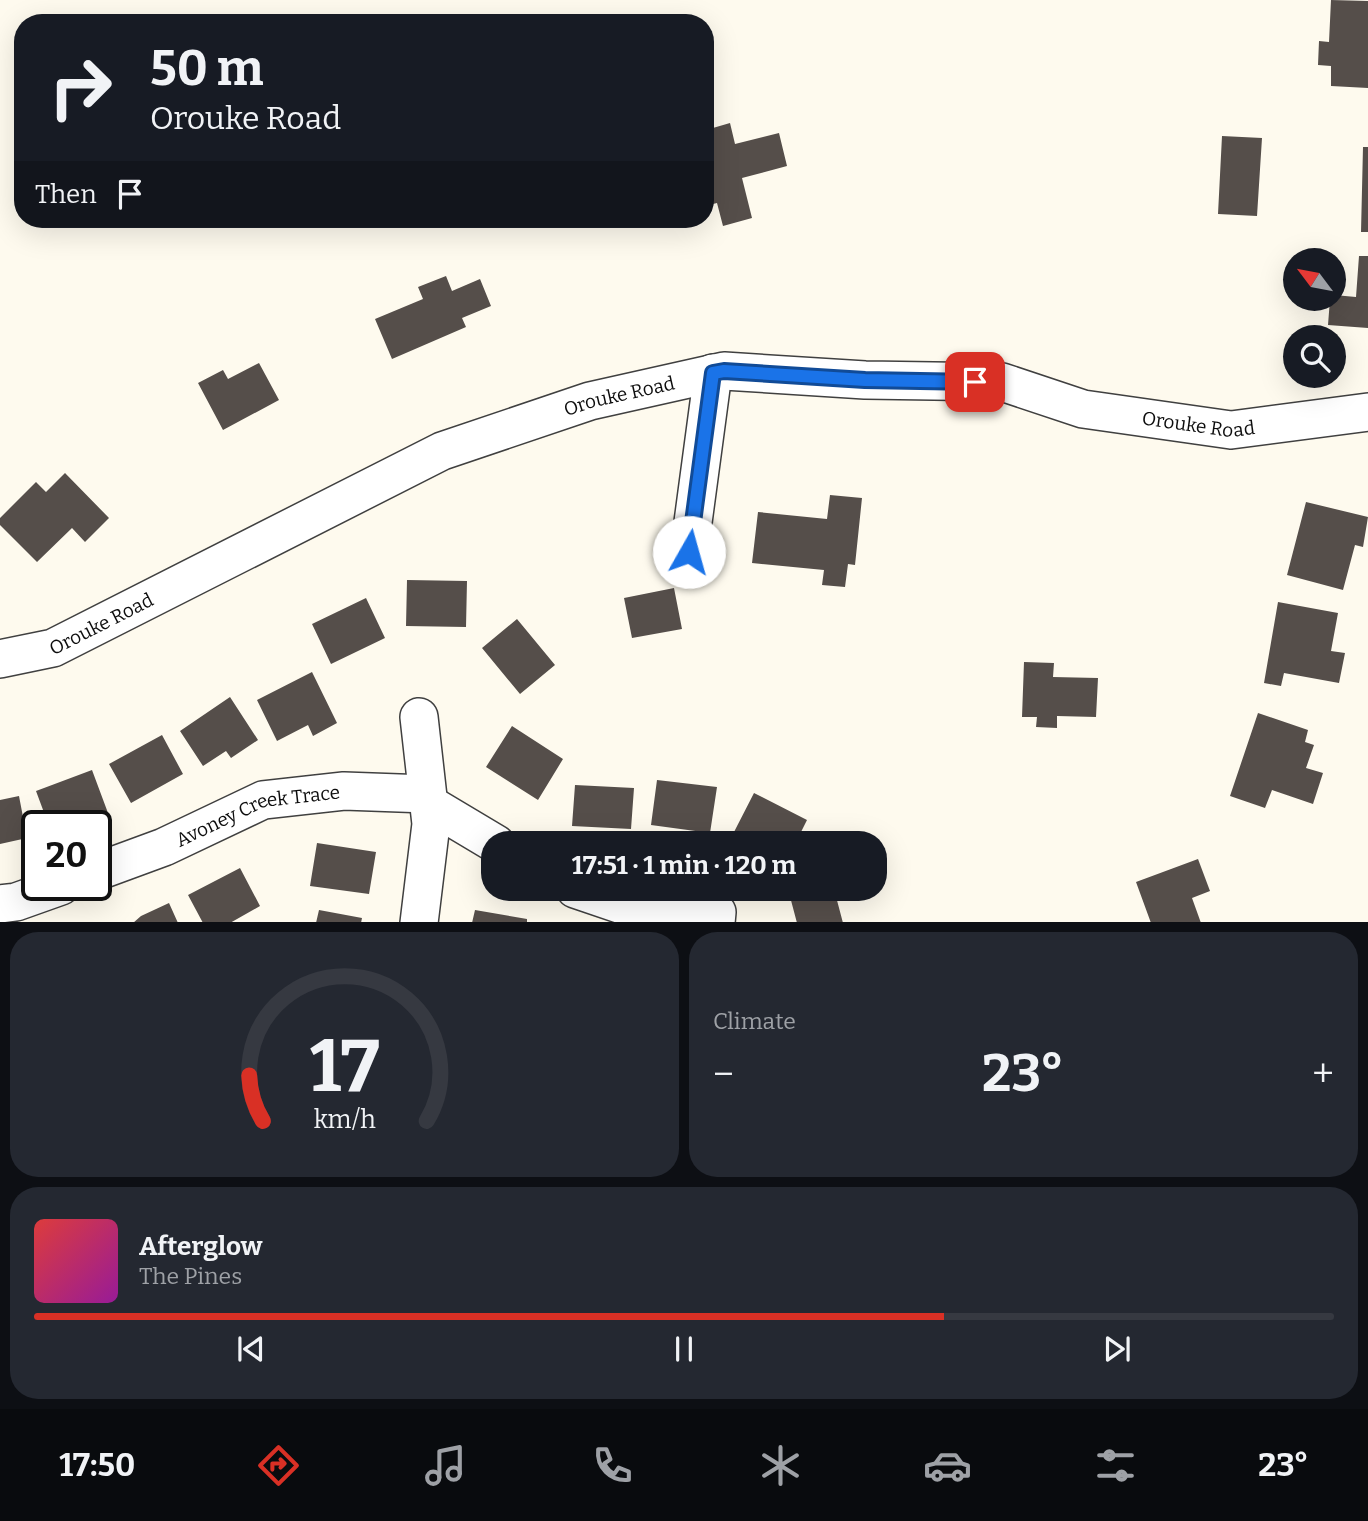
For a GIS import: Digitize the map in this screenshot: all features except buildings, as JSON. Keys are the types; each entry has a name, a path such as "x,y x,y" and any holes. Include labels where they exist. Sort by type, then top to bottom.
{"street":[{"name":"Orouke Road","path":"0,659 53,648 442,451 590,401 724,371 865,380 1002,382 1083,409 1231,430 1368,412"},
{"path":"689,552 713,373"},
{"path":"419,717 431,824 419,922"},
{"name":"Avoney Creek Trace","path":"112,866 164,847 263,800 344,791 428,799"},
{"path":"428,799 481,834"},
{"path":"0,904 21,900"},
{"path":"610,901 622,905 718,912 716,922"}],"route":[{"path":"689,552 713,373 724,371 865,380 975,382"}]}
